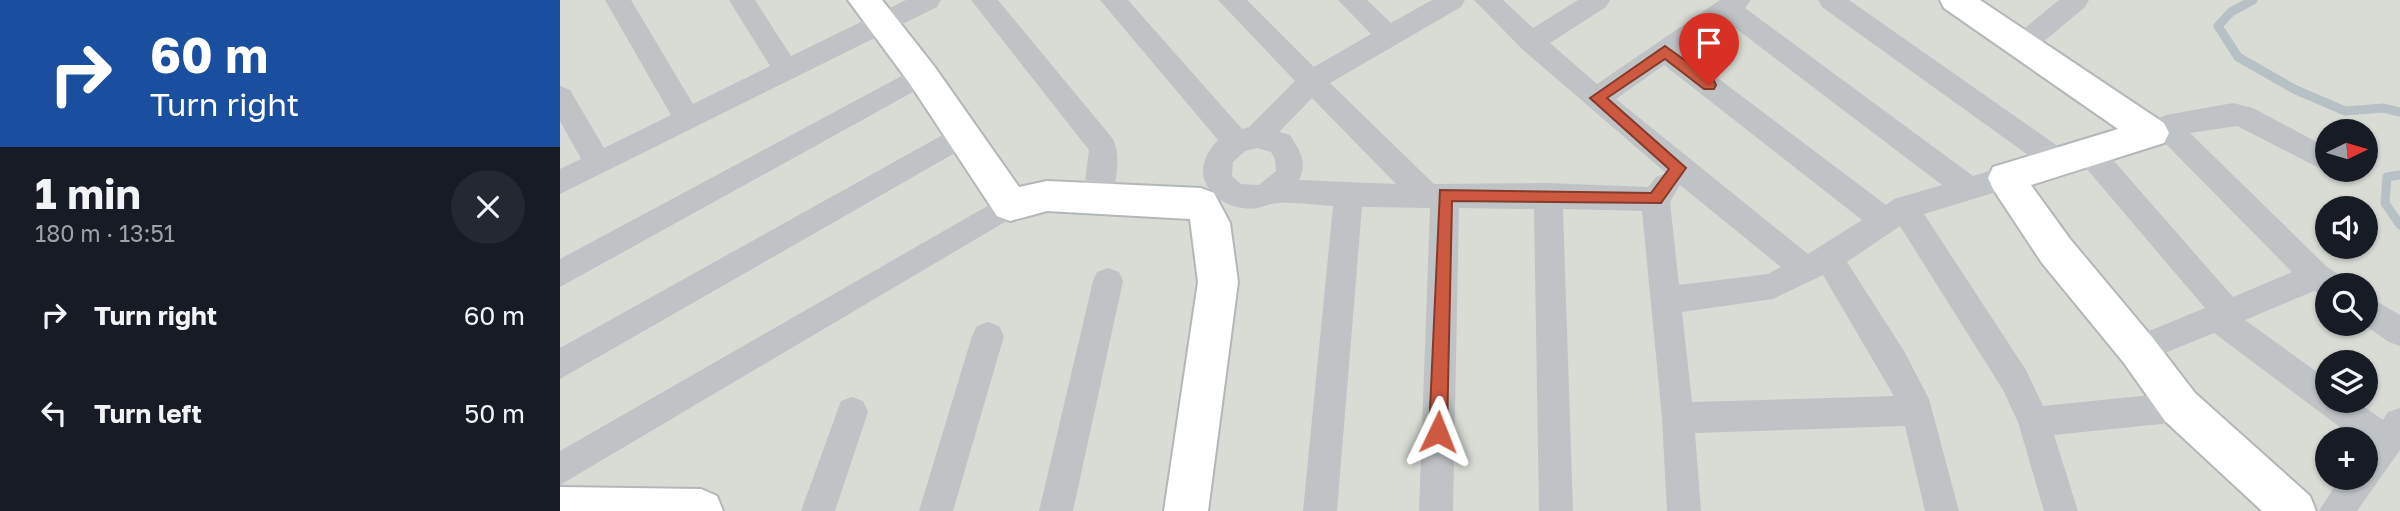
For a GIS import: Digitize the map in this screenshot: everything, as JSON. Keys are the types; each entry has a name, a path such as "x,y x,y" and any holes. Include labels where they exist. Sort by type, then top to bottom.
{"street":[{"path":"618,0 688,120"},
{"path":"742,0 786,69"},
{"path":"560,182 786,69 872,11 928,0"},
{"path":"984,0 1103,147 1097,198"},
{"path":"1113,0 1246,140 1280,143 1292,161 1284,183 1275,191"},
{"path":"1231,0 1435,195 1436,511"},
{"path":"1351,0 1388,34"},
{"path":"1186,511 1218,282 1211,223 1220,158 1246,140 1313,80 1388,34 1452,0"},
{"path":"1487,0 1678,168 1817,264 1893,361 1918,410 1942,511"},
{"path":"1531,41 1597,0"},
{"path":"1831,0 2075,157 2222,315 2315,389"},
{"path":"1956,0 2022,45 2159,130 2315,274"},
{"path":"2022,45 2076,0"},
{"path":"1597,98 1733,4 1987,183 2056,251 2138,350 2180,407 2294,511"},
{"path":"872,11 964,134 1010,205"},
{"path":"1665,51 1894,214 2015,380 2034,422 2061,511"},
{"path":"560,274 922,75"},
{"path":"562,105 598,163"},
{"path":"1667,300 1723,295 1773,286 1817,264 1894,214 2159,130 2233,114 2315,155"},
{"path":"560,365 964,134"},
{"path":"1678,168 1655,199 1678,418 1684,511"},
{"path":"560,469 1010,205 1047,196 1252,198 1275,191 1348,196 1548,195 1655,199"},
{"path":"1548,195 1556,511"},
{"path":"1320,511 1348,196"},
{"path":"1056,511 1108,281"},
{"path":"2138,350 2222,315 2315,284"},
{"path":"2378,317 2400,332"},
{"path":"936,511 988,336"},
{"path":"2034,422 2180,407"},
{"path":"1678,418 1918,410"},
{"path":"818,511 852,412"},
{"path":"2354,413 2393,433 2378,454"},
{"path":"2336,511 2351,490"},
{"path":"560,509 701,511"}],"shaded area":[{"path":"560,0 2400,0 2400,511 560,511"}],"waterway":[{"path":"2253,0 2231,12 2218,26 2238,57 2296,90 2345,111 2383,108 2400,112"},
{"path":"2400,175 2387,177 2385,203 2400,225"}],"route":[{"path":"1438,432 1445,195 1655,199 1678,168 1597,98 1665,51 1709,85"}]}
